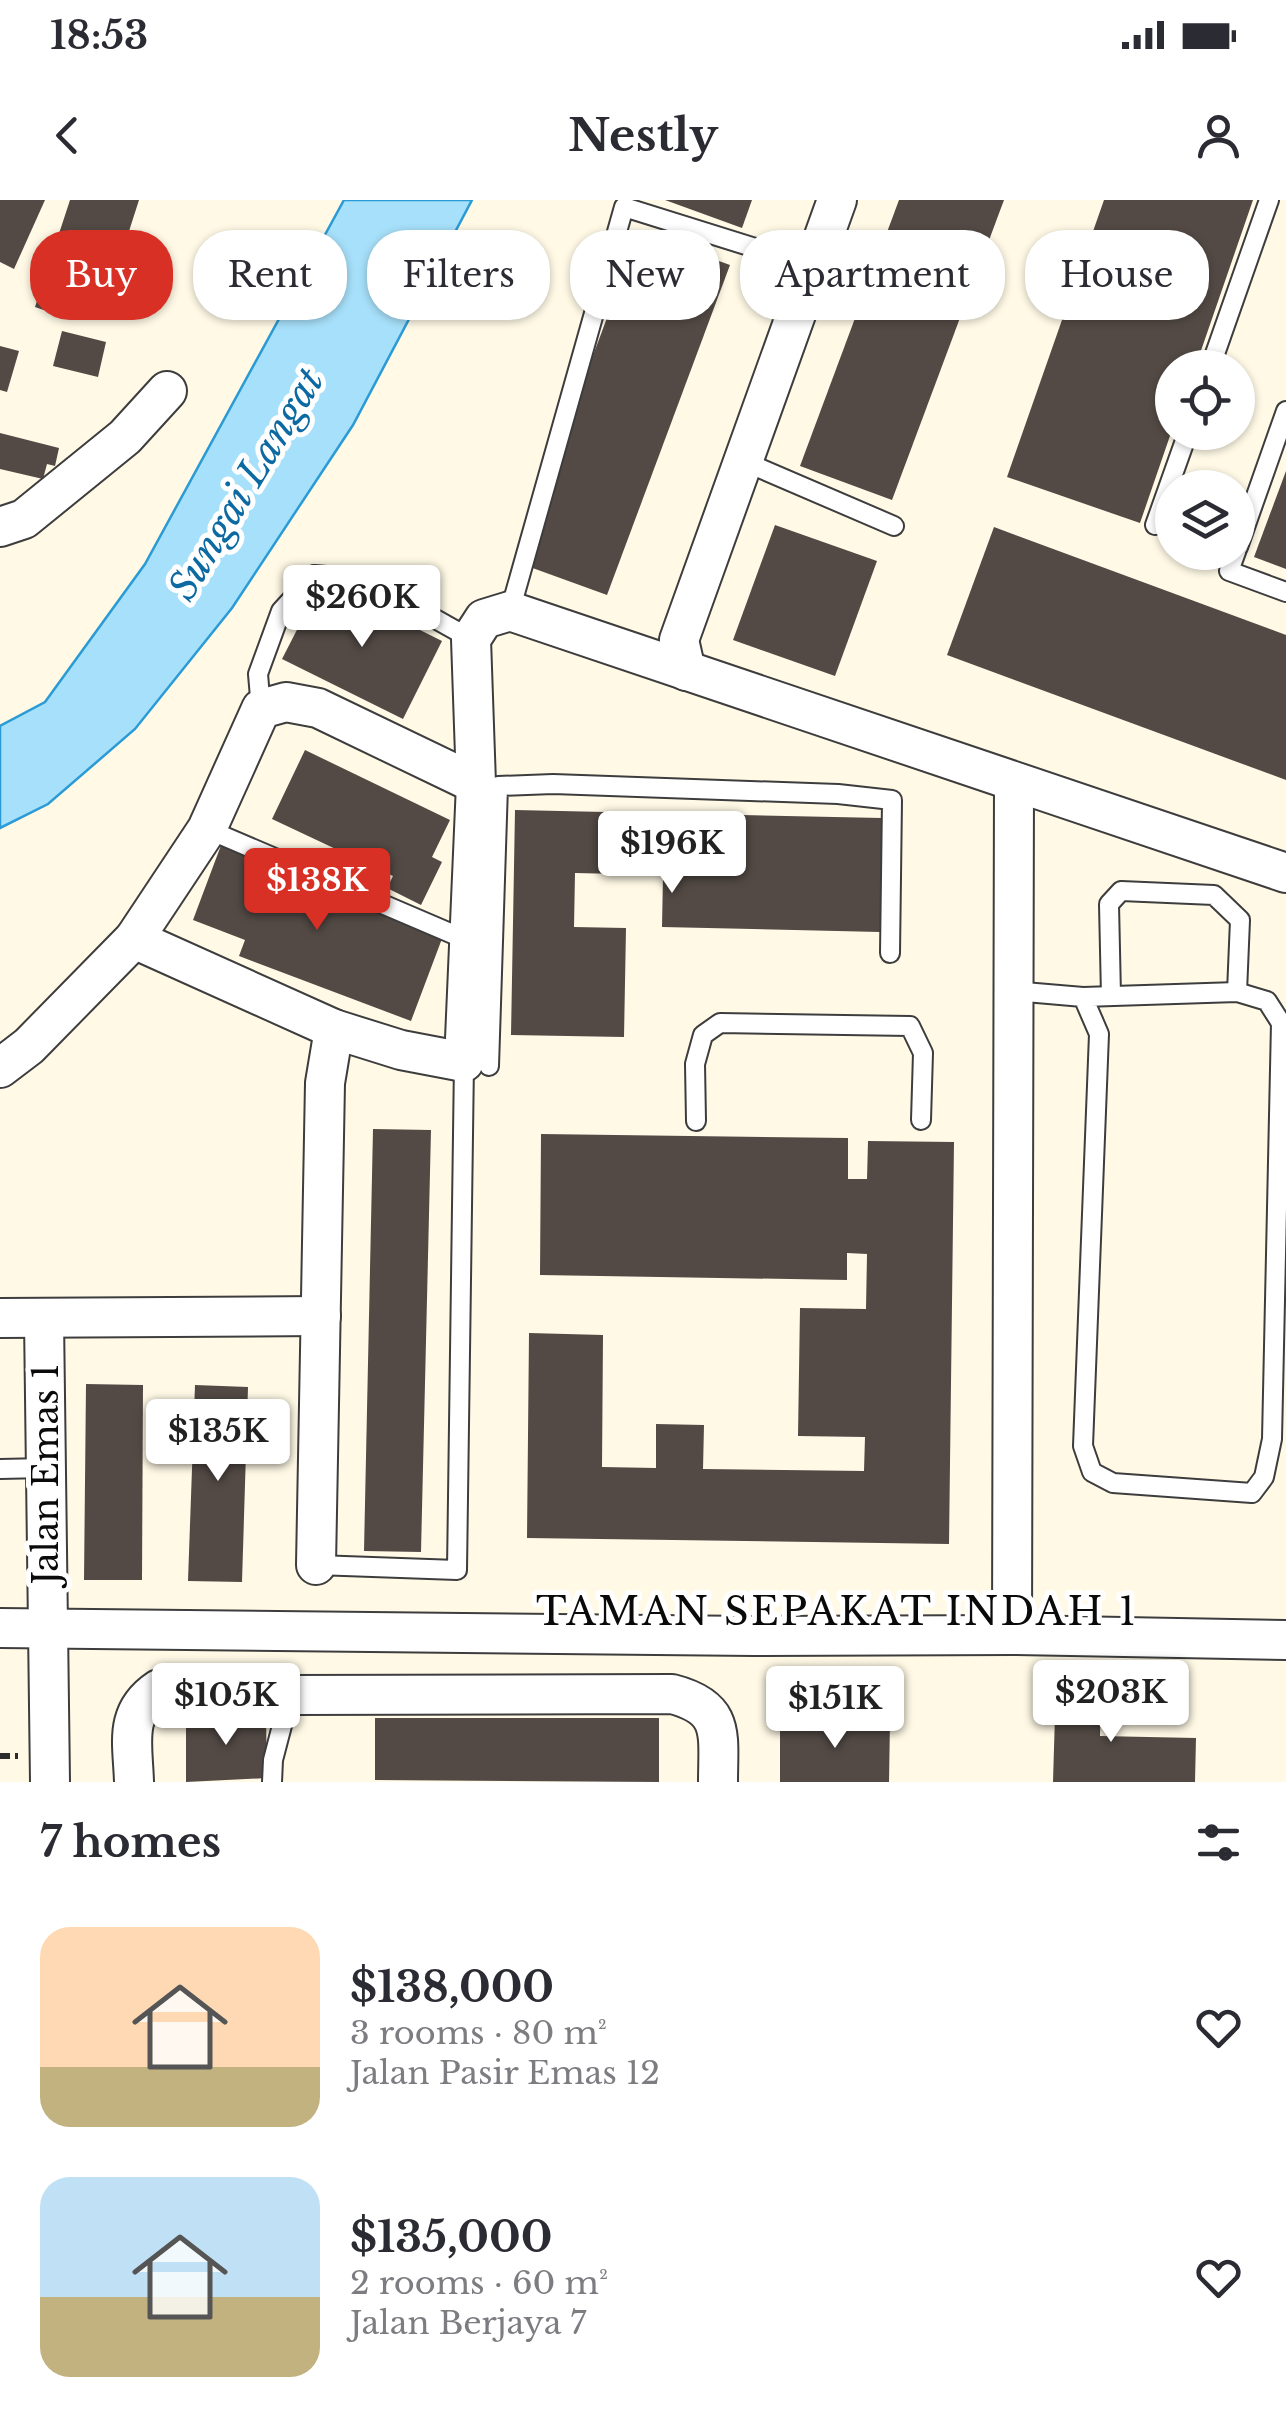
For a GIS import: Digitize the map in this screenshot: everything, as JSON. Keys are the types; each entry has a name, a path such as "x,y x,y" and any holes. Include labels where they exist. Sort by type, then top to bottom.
{"street":[{"path":"826,230 837,200"},
{"path":"672,657 794,320"},
{"path":"0,528 24,518 125,438 167,391"},
{"path":"134,938 334,1030 401,1050 476,1064 469,942 476,784 471,639 484,619 510,611 672,657 1014,782 1286,872"},
{"path":"0,1068 29,1046 134,938 208,829 261,710 286,702 318,708 476,784"},
{"path":"1012,1634 1014,782"},
{"path":"316,1566 325,1083 334,1030"},
{"path":"0,1318 321,1316"},
{"name":"Jalan Emas 1","path":"44,1319 50,1782"},
{"path":"0,1628 754,1636 1012,1634 1286,1640"},
{"path":"134,1782 133,1718 142,1700 159,1690 672,1694 698,1700 711,1714 718,1736 718,1782"}],"lane":[{"path":"1216,350 1269,200"},
{"path":"510,611 624,208 740,244"},
{"path":"1255,499 1286,411"},
{"path":"743,462 894,526"},
{"path":"1229,570 1286,592"},
{"path":"261,710 258,674 282,611 314,574 364,578 471,639"},
{"path":"316,1566 457,1570 476,1064 498,786 553,784 838,794 892,800 890,953"},
{"path":"208,829 469,942"},
{"path":"1110,996 1109,904 1121,891 1214,895 1240,920 1237,992"},
{"path":"1013,991 1084,997 1237,992 1267,1001 1281,1023 1272,1439 1264,1477 1252,1493 1113,1483 1092,1472 1083,1446 1098,1034 1084,997"},
{"path":"696,1121 695,1064 703,1035 720,1023 910,1026 923,1053 922,1120"},
{"path":"0,1469 45,1468"},
{"path":"272,1782 273,1760 290,1694"}],"water":[{"name":"Sungai Langat","path":"344,200 472,200 456,230 367,230 367,320 409,320 353,425 232,608 135,729 48,804 0,828 0,726 45,702 145,564 278,320 347,320 347,230 328,230"}],"building":[{"path":"0,200 45,200 14,269 0,262"},
{"path":"70,200 139,200 129,230 60,230"},
{"path":"665,200 752,200 742,228"},
{"path":"899,200 1004,200 993,230 888,230"},
{"path":"1104,200 1253,200 1201,350 1155,350 1155,450 1165,450 1155,470 1140,523 1007,477 1062,320 1209,320 1209,230 1093,230"},
{"path":"720,261 730,265 720,292"},
{"path":"606,320 710,320 607,595 516,562"},
{"path":"854,320 959,320 892,500 800,466"},
{"path":"62,331 106,342 98,377 53,366"},
{"path":"0,346 19,351 7,392 0,390"},
{"path":"0,433 59,448 55,466 47,464 43,479 0,469"},
{"path":"1286,471 1286,569 1255,554"},
{"path":"775,525 877,561 835,676 733,640"},
{"path":"994,527 1286,635 1286,780 947,655"},
{"path":"322,581 442,641 403,719 282,659"},
{"path":"305,750 450,820 432,857 442,862 421,905 387,888 393,876 272,819"},
{"path":"515,810 882,818 880,932 662,927 663,875 575,873 574,927 626,928 624,1037 511,1035"},
{"path":"223,840 276,860 272,871 443,936 411,1021 239,956 245,940 193,920"},
{"path":"373,1129 431,1130 421,1552 364,1551"},
{"path":"541,1134 848,1138 848,1179 867,1179 868,1141 954,1142 949,1544 527,1538 529,1333 603,1335 602,1467 656,1468 656,1424 704,1425 703,1469 864,1471 865,1437 798,1436 800,1308 866,1309 867,1254 847,1253 847,1280 540,1275"},
{"path":"86,1384 143,1385 142,1580 84,1580"},
{"path":"195,1385 248,1387 242,1582 188,1581"},
{"path":"1056,1681 1101,1682 1100,1736 1196,1738 1195,1782 1053,1782"},
{"path":"186,1716 266,1716 267,1778 186,1782"},
{"path":"375,1718 659,1718 659,1782 375,1780"},
{"path":"780,1720 890,1720 889,1782 780,1782"}],"district":[{"name":"TAMAN SEPAKAT INDAH 1","path":"837,1611"}]}
